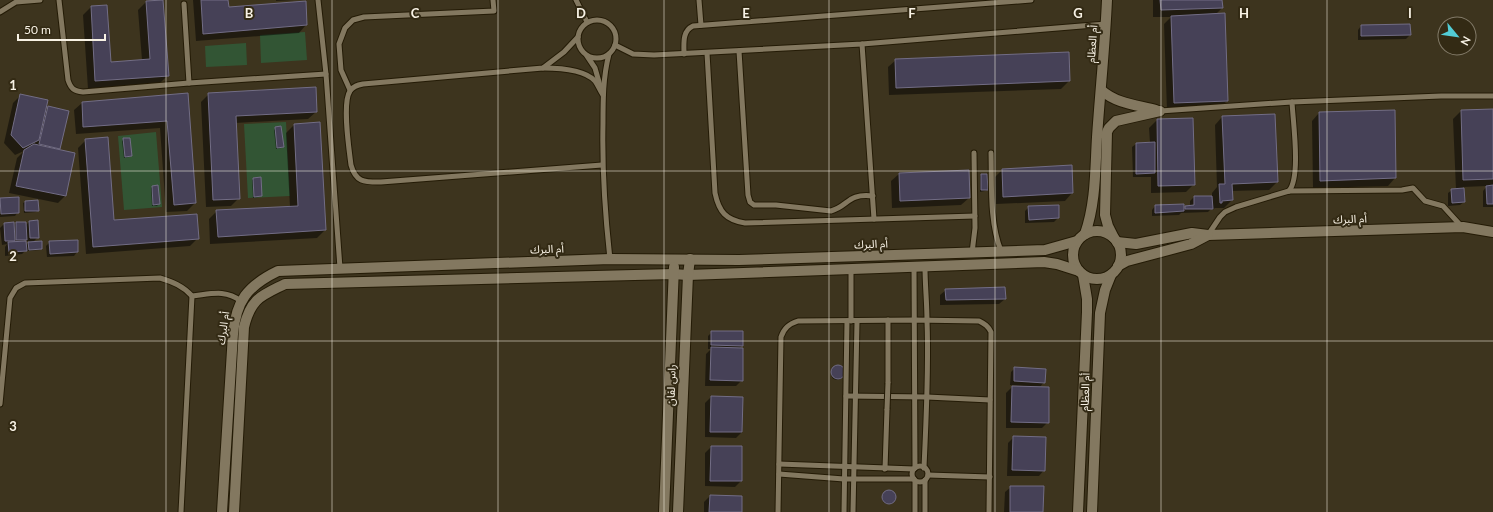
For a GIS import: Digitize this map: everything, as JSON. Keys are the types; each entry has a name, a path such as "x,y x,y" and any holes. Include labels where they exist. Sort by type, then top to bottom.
{"street":[{"name":"أم العظام","path":"1085,234 1091,212 1095,184 1107,0"},
{"path":"1101,90 1110,98 1121,102 1160,110"},
{"path":"1116,240 1103,232 1091,232 1085,234 1077,241 1073,251 1073,262 1081,273 1090,278 1097,279 1111,275 1118,266 1121,251 1116,240 1108,226 1105,215 1109,128 1116,122 1160,110"},
{"name":"أم البرك","path":"1116,240 1136,244 1192,233 1208,235 1463,227 1493,232"},
{"name":"أم البرك","path":"1118,266 1127,261 1191,244 1208,235"},
{"name":"أم البرك","path":"222,512 232,334 235,316 242,301 254,285 263,278 278,271 610,259 739,260 1001,252 1045,250 1077,241"},
{"name":"راس لفان","path":"664,512 673,274 676,259"},
{"name":"راس لفان","path":"678,512 688,275 690,259"},
{"path":"739,260 737,267 739,273"},
{"name":"أم البرك","path":"234,512 244,327 247,316 258,298 266,292 285,284 673,274 688,275 1044,262 1057,264 1081,273"},
{"name":"أم العظام","path":"1078,512 1087,312 1087,299 1081,273"},
{"name":"أم العظام","path":"1092,512 1100,314 1105,290 1111,275"},
{"path":"1079,484 1094,484"}],"lane":[{"path":"0,12 16,2 40,0"},
{"path":"59,0 68,80 71,88 75,91 83,92 326,74"},
{"path":"318,0 326,74 340,268"},
{"path":"350,90 341,70 339,44 345,28 353,20 364,17 494,11 493,0"},
{"path":"576,0 588,22"},
{"path":"699,0 701,25"},
{"path":"684,54 684,40 686,32 693,26 1031,0"},
{"path":"184,4 189,83"},
{"path":"543,68 564,52 578,37 582,26 588,22 599,19 611,25 616,34 615,45 609,54 606,64 603,96 602,165 610,259"},
{"path":"615,45 633,54 684,54 862,44 1106,24"},
{"path":"578,37 579,46 594,68 603,96"},
{"path":"862,44 874,219"},
{"path":"739,51 748,195 750,202 754,205 776,205 831,211 837,209 846,201 857,196 872,196"},
{"path":"707,53 715,193 717,203 727,217 745,223 975,216"},
{"path":"587,56 599,58 609,54"},
{"path":"602,165 367,182 358,179 353,173 350,165 346,100 350,90 363,84 543,68 562,68 590,78 595,82 603,96"},
{"path":"1160,110 1292,102 1441,96 1493,96"},
{"path":"1289,191 1293,187 1295,173 1292,102"},
{"path":"990,153 993,220 996,240 1001,252"},
{"path":"972,253 975,216 974,154"},
{"path":"1208,235 1225,212 1236,207 1289,191 1402,190 1412,188 1425,201 1443,206 1463,227"},
{"path":"914,267 915,398 914,469 912,474 914,480 915,512"},
{"path":"925,267 927,397 924,468 928,475"},
{"path":"851,269 856,396 853,512"},
{"path":"0,404 10,298 16,288 25,283 160,278 185,289 192,296 181,512"},
{"path":"192,296 218,293 232,294 242,301"},
{"path":"885,468 888,382 888,320"},
{"path":"778,512 781,337 787,326 798,321 914,320 979,321 989,327 991,332 989,512"},
{"path":"844,512 846,396 852,321"},
{"path":"846,396 927,397 990,400"},
{"path":"779,464 914,469 919,467 924,468"},
{"path":"779,474 844,479 914,480 920,482 925,480"},
{"path":"928,475 990,477"},
{"path":"925,512 925,480 928,475"}],"green space":[{"path":"305,32 307,60 261,63 260,35"},
{"path":"246,43 247,65 206,67 205,46"},
{"path":"286,122 290,196 248,198 244,124"},
{"path":"156,132 162,207 124,210 118,136"}],"building":[{"path":"163,0 169,76 95,81 91,6 107,5 111,62 150,59 146,1"},
{"path":"201,0 228,0 229,7 306,1 307,25 203,34"},
{"path":"1160,0 1222,0 1223,8 1161,10"},
{"path":"1225,13 1228,101 1174,103 1171,16"},
{"path":"1410,24 1411,35 1361,36 1361,25"},
{"path":"1069,52 1070,81 896,88 895,59"},
{"path":"316,87 317,112 236,116 240,199 213,200 208,93"},
{"path":"188,93 196,203 174,205 167,121 83,127 82,102"},
{"path":"20,94 48,100 39,140 23,148 11,135"},
{"path":"48,106 69,111 60,149 39,144"},
{"path":"1493,109 1493,179 1463,180 1461,110"},
{"path":"1395,110 1396,178 1320,181 1319,112"},
{"path":"1275,114 1278,182 1232,184 1233,200 1222,201 1222,203 1220,203 1219,184 1225,184 1222,116"},
{"path":"1193,118 1195,185 1158,186 1157,119"},
{"path":"320,122 326,230 218,237 216,210 298,206 294,124"},
{"path":"281,126 284,147 277,148 275,127"},
{"path":"108,137 114,220 197,214 199,239 93,247 85,139"},
{"path":"123,138 130,138 132,156 125,157"},
{"path":"1155,142 1155,173 1136,174 1136,143"},
{"path":"34,144 75,153 66,196 16,186 24,150"},
{"path":"1072,165 1073,193 1003,197 1002,169"},
{"path":"969,170 970,198 900,201 899,173"},
{"path":"981,174 987,174 988,190 981,190"},
{"path":"261,177 262,196 254,197 253,178"},
{"path":"158,185 160,204 153,205 152,186"},
{"path":"1493,185 1493,204 1487,204 1486,186"},
{"path":"1464,188 1465,202 1452,203 1451,189"},
{"path":"1194,196 1212,196 1213,209 1185,209 1185,206 1194,205"},
{"path":"19,197 19,213 1,214 0,198"},
{"path":"38,200 39,211 25,211 25,201"},
{"path":"1184,204 1184,211 1155,213 1155,205"},
{"path":"1059,205 1059,218 1029,220 1028,206"},
{"path":"38,220 39,238 30,238 29,221"},
{"path":"14,222 15,241 5,241 4,223"},
{"path":"16,222 26,222 27,240 16,240"},
{"path":"78,240 78,252 50,254 49,241"},
{"path":"26,241 27,251 9,252 8,242"},
{"path":"42,241 42,249 29,250 28,242"},
{"path":"1005,287 1006,299 946,300 945,289"},
{"path":"711,331 743,331 743,346 711,345"},
{"path":"711,347 743,348 743,381 710,380"},
{"path":"838,365 843,367 845,372 843,377 838,379 833,377 831,372 833,367"},
{"path":"1014,367 1046,369 1045,383 1014,381"},
{"path":"1012,386 1049,387 1049,423 1011,422"},
{"path":"711,396 743,397 742,432 710,432"},
{"path":"1013,436 1046,437 1045,471 1012,470"},
{"path":"711,446 742,446 742,481 710,481"},
{"path":"1010,486 1044,486 1043,512 1010,512"},
{"path":"889,490 894,492 896,497 894,502 889,504 884,502 882,497 884,492"},
{"path":"710,495 742,496 742,512 709,512"}]}
